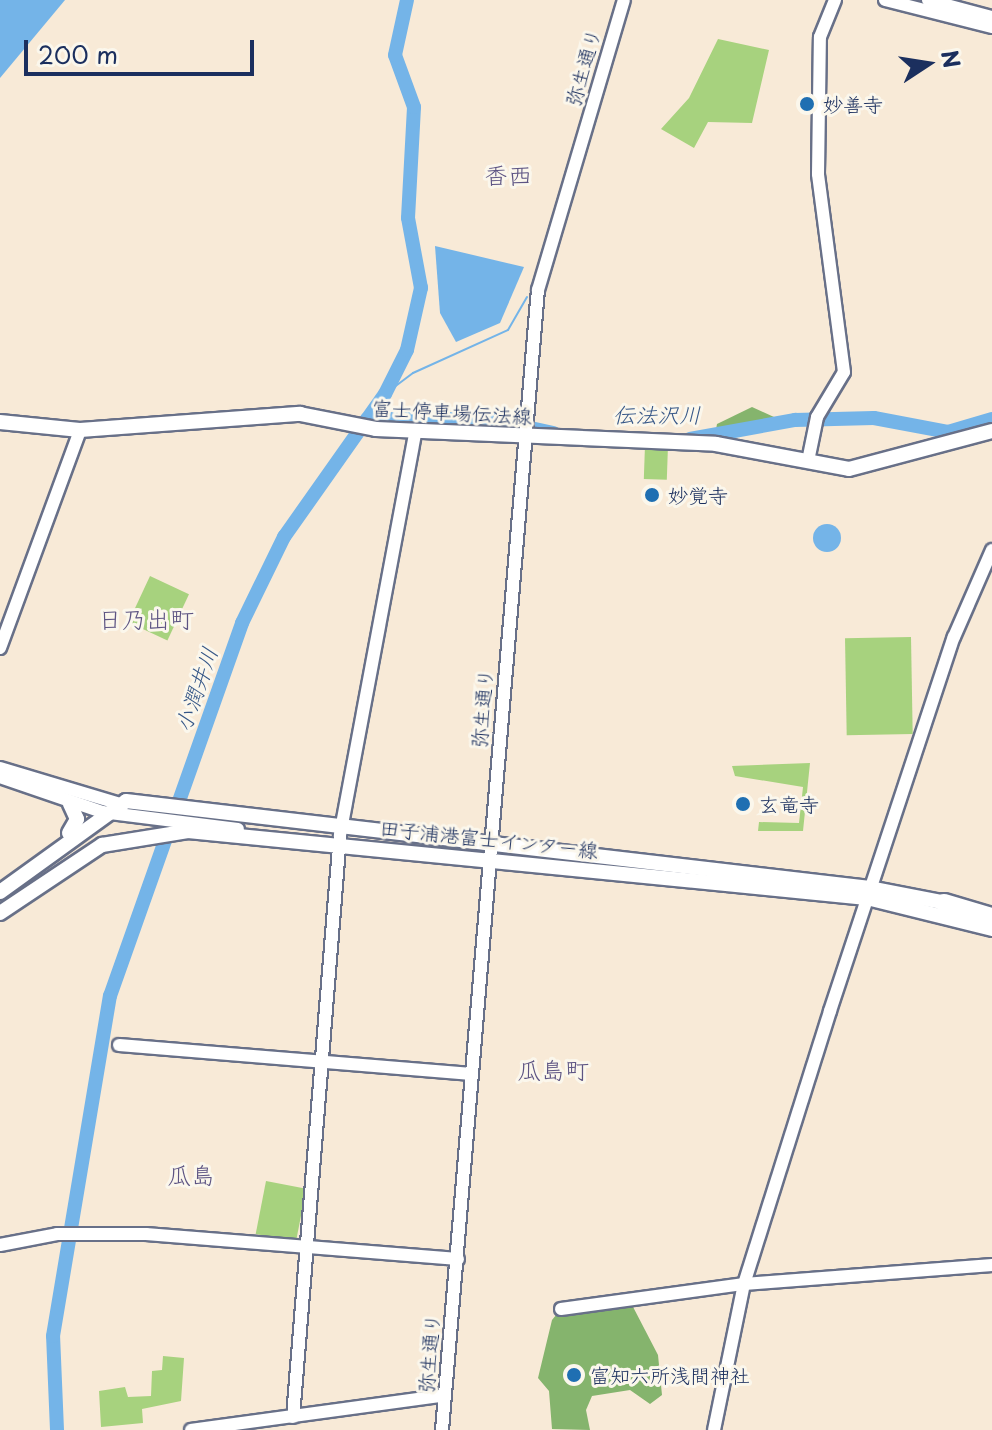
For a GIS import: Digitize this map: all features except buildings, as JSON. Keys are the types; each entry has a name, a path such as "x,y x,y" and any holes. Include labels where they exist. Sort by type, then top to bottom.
{"highway":[{"path":"944,903 992,917"}],"main road":[{"name":"富士停車場伝法線","path":"0,422 80,430 284,413 364,427 716,444 782,459 863,469 992,431"},
{"name":"田子浦港富士インター線","path":"117,803 490,854 869,893 992,911"},
{"path":"0,892 117,803"},
{"path":"55,848 76,825 70,804"},
{"name":"田子浦港富士インター線","path":"0,913 72,859 125,838 188,831 340,835"},
{"name":"田子浦港富士インター線","path":"869,893 992,929"}],"street":[{"name":"弥生通り","path":"442,1430 524,435 542,272 624,0"},
{"path":"808,461 815,422 844,372 818,174 820,37 835,0"},
{"path":"885,0 992,27"},
{"path":"928,0 992,17"},
{"path":"0,648 80,430"},
{"path":"293,1417 340,835 416,430"},
{"path":"714,1430 744,1284 954,637 992,550"},
{"path":"0,768 117,803"},
{"path":"0,777 70,804 102,812 287,836"},
{"path":"119,1045 472,1074"},
{"path":"0,1245 63,1233 82,1233 305,1246 458,1259"},
{"path":"561,1309 744,1284 992,1265"},
{"path":"191,1430 445,1395"}],"green space":[{"path":"718,39 769,50 752,123 708,122 694,148 661,129 689,98"},
{"path":"752,407 774,417 769,428 715,435 717,424"},
{"path":"645,445 668,446 667,480 644,479"},
{"path":"150,576 189,594 167,640 128,622"},
{"path":"911,637 913,734 847,735 845,638"},
{"path":"810,763 803,831 758,831 759,822 799,823 803,787 735,776 732,766"},
{"path":"266,1181 306,1189 296,1242 256,1234"},
{"path":"631,1303 658,1355 662,1395 650,1404 630,1390 592,1396 586,1410 590,1430 552,1429 549,1391 538,1378 552,1320 561,1309"},
{"path":"163,1356 184,1358 181,1401 142,1409 143,1423 101,1427 99,1391 125,1387 128,1397 151,1396 152,1371 162,1370"}],"water":[{"path":"0,0 65,0 0,78"},
{"path":"435,246 524,267 500,323 456,342 440,313"},
{"path":"827,524 837,528 841,538 837,548 827,552 817,548 813,538 817,528"}],"waterway":[{"name":"小潤井川","path":"57,1430 53,1336 110,996 242,623 284,537 385,394 407,350 421,288 408,218 414,107 395,55 407,0"},
{"path":"385,394 413,373 508,330 527,297"},
{"name":"伝法沢川","path":"690,439 795,420 874,418 948,432 992,419"},
{"name":"伝法沢川","path":"367,419 489,419 553,433"}],"place":[{"name":"妙善寺","path":"807,104"},
{"name":"妙覚寺","path":"652,495"},
{"name":"玄竜寺","path":"743,804"},
{"name":"富知六所浅間神社","path":"574,1375"}],"district":[{"name":"香西","path":"508,175"},
{"name":"日乃出町","path":"146,619"},
{"name":"瓜島町","path":"553,1070"},
{"name":"瓜島","path":"191,1175"}]}
